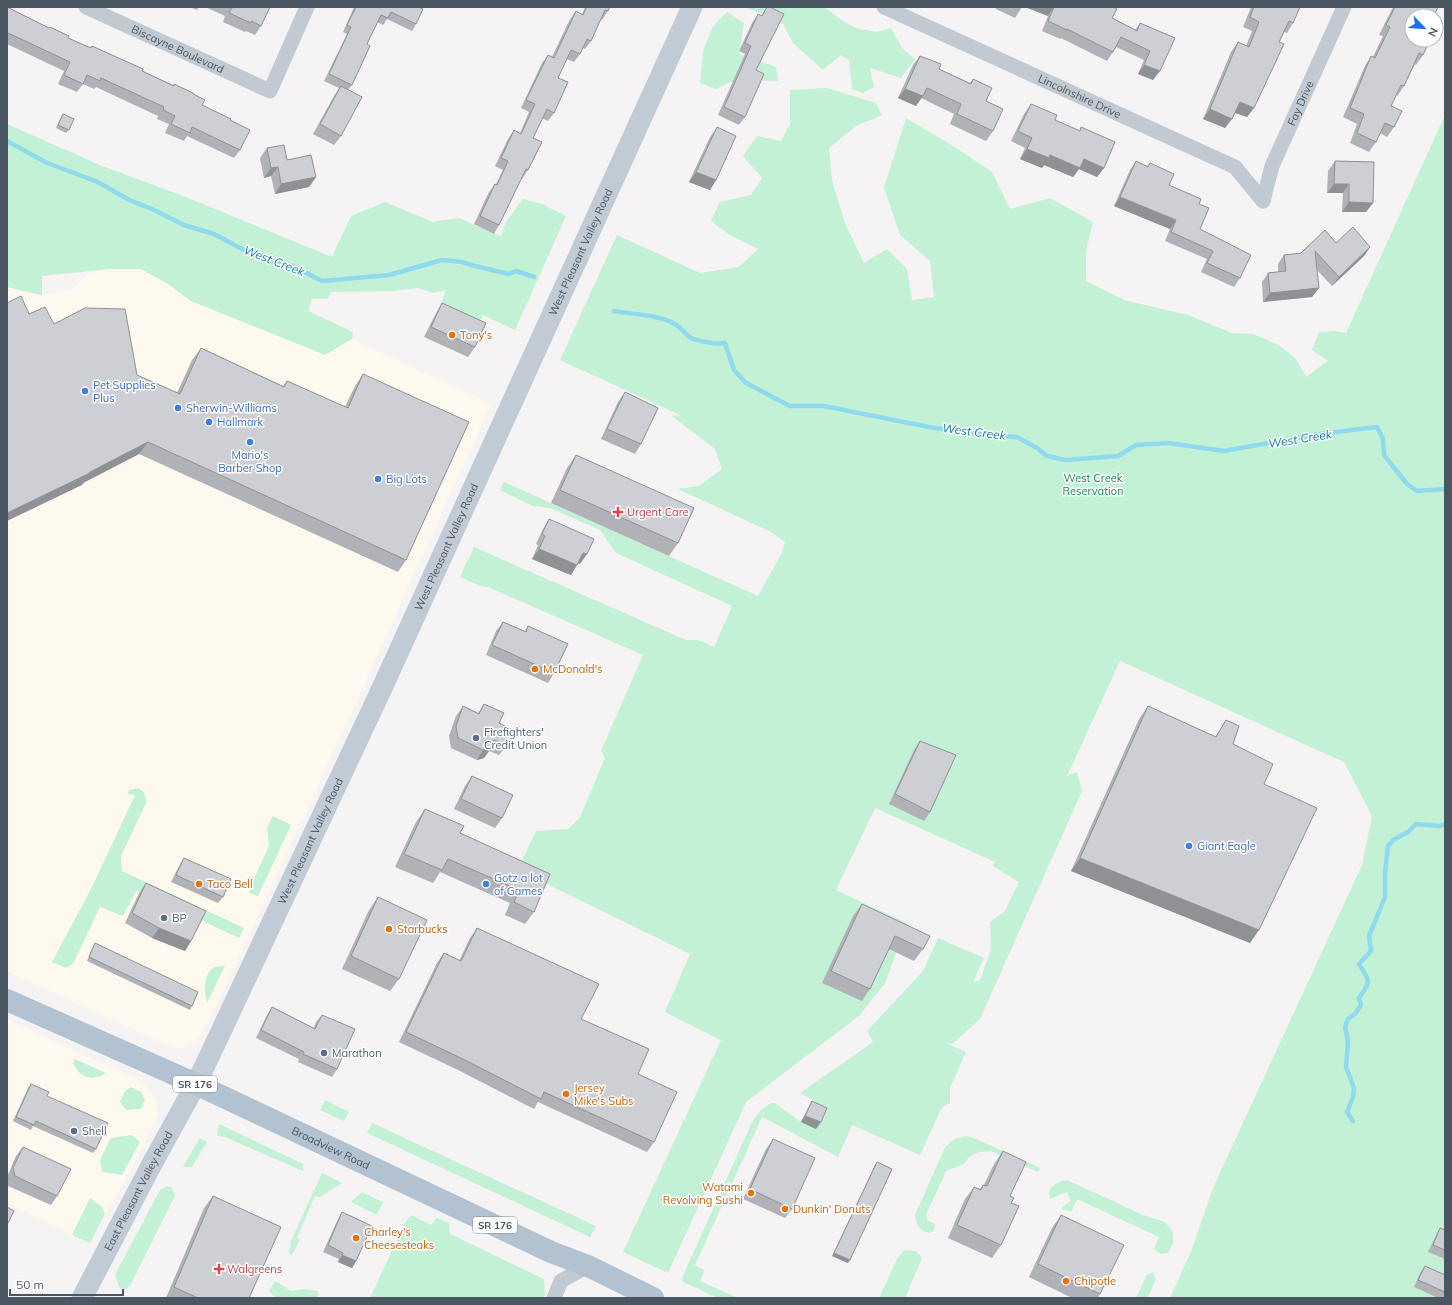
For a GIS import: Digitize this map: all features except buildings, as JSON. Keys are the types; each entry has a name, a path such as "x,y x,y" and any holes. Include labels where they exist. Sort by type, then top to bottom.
{"main road":[{"name":"West Pleasant Valley Road","path":"196,1084 389,672 692,7"},
{"name":"Broadview Road","path":"7,1000 196,1084 551,1252 588,1266 653,1298"},
{"name":"East Pleasant Valley Road","path":"82,1298 196,1084"}],"street":[{"name":"Biscayne Boulevard","path":"86,7 270,91 307,7"},
{"name":"Lincolnshire Drive","path":"884,7 1235,167 1263,201"},
{"name":"Fay Drive","path":"1263,201 1272,166 1344,7"},
{"path":"554,1298 561,1281 588,1266"}],"shaded area":[{"path":"109,269 141,269 168,284 191,301 325,354 352,339 491,404 365,683 219,1000 195,1043 182,1048 176,1048 160,1042 7,971 7,276 11,288 19,293 42,295 71,290 89,273"},
{"path":"7,1019 134,1077 146,1085 156,1100 158,1115 136,1160 90,1243 7,1203"}],"green space":[{"path":"744,7 824,7 855,28 877,32 891,28 902,48 915,59 901,78 870,68 874,87 863,93 852,89 849,60 841,55 823,70 793,43 783,24"},
{"path":"727,12 744,23 739,54 776,67 778,81 744,80 731,82 716,89 700,83 703,52 712,28"},
{"name":"West Creek Reservation","path":"827,88 876,103 882,115 856,126 829,148 832,180 845,223 864,263 887,249 907,269 912,300 934,297 930,261 900,235 884,187 906,118 958,149 992,172 1010,209 1050,198 1093,222 1086,251 1086,281 1124,300 1188,315 1232,333 1253,334 1279,345 1296,359 1306,377 1328,361 1312,350 1319,332 1336,331 1346,333 1445,115 1445,1298 1170,1298 1193,1247 1213,1188 1362,865 1372,816 1344,762 1120,661 1067,776 1077,772 1082,791 980,1019 952,1044 946,1043 966,1052 950,1088 950,1103 942,1107 920,1155 852,1125 838,1157 762,1117 695,1265 704,1270 700,1281 738,1298 718,1298 683,1282 682,1278 752,1122 760,1111 771,1103 775,1103 801,1122 808,1108 813,1107 815,1101 800,1093 873,1042 867,1031 923,971 938,938 984,958 973,982 980,980 991,950 990,922 1005,911 1019,882 993,866 995,862 875,808 836,890 907,923 885,983 859,1016 746,1102 668,1273 623,1252 721,1040 665,1012 690,954 549,885 519,867 536,831 568,829 580,817 605,758 601,751 643,655 488,587 480,586 460,577 474,547 686,640 698,640 714,647 732,606 616,553 600,530 550,508 533,506 500,490 504,482 758,596 782,553 785,542 771,532 678,489 699,486 722,469 715,449 672,416 680,415 560,360 617,235 700,273 739,267 758,249 728,234 711,221 720,202 751,195 762,178 743,156 757,136 781,141 790,124 790,90"},
{"path":"7,124 102,166 186,197 332,257 351,216 385,202 433,222 459,218 501,236 507,220 523,199 542,204 566,216 515,330 483,315 477,326 440,306 446,290 433,293 418,288 392,291 331,292 328,299 312,299 308,311 353,332 352,339 325,355 191,301 168,284 141,269 109,269 42,276 42,295 7,287"},
{"path":"138,788 143,791 147,801 121,856 122,871 244,928 239,938 137,890 123,916 100,907 73,964 66,968 52,962 92,887 135,795 128,794 129,790"},
{"path":"273,816 291,825 258,896 249,893 269,846 267,828"},
{"path":"225,966 207,1003 205,984 208,974 215,967"},
{"path":"75,1059 106,1073 94,1078 84,1076 79,1072 73,1063"},
{"path":"131,1087 141,1092 145,1100 141,1109 126,1110 120,1102 125,1091"},
{"path":"325,1100 349,1112 344,1121 320,1110"},
{"path":"372,1123 596,1226 590,1237 367,1133"},
{"path":"219,1124 303,1164 303,1171 225,1137 217,1136"},
{"path":"132,1135 140,1142 122,1175 102,1172 100,1160 111,1138"},
{"path":"966,1136 974,1138 1040,1168 1038,1172 991,1151 979,1152 969,1157 964,1164 946,1171 926,1215 928,1221 935,1224 934,1230 930,1233 921,1229 917,1225 915,1215 945,1147 954,1139"},
{"path":"200,1138 207,1142 192,1167 183,1167"},
{"path":"322,1173 342,1183 320,1197 315,1196 297,1238 300,1240 292,1255 289,1254 291,1241"},
{"path":"1067,1180 1143,1215 1165,1222 1173,1232 1173,1243 1168,1253 1161,1254 1154,1249 1159,1237 1077,1199 1072,1211 1062,1210 1062,1207 1071,1201 1067,1192 1050,1199 1049,1192 1056,1184"},
{"path":"167,1186 172,1188 175,1196 130,1286 125,1290 119,1287 115,1275 160,1190"},
{"path":"362,1192 383,1202 377,1215 351,1202"},
{"path":"90,1198 102,1207 105,1214 90,1243 72,1235"},
{"path":"411,1215 431,1225 437,1218 449,1223 450,1234 544,1279 545,1295 543,1298 370,1298 405,1223"},
{"path":"905,1250 916,1251 922,1258 905,1298 879,1298 897,1259"},
{"path":"1153,1272 1156,1279 1147,1298 1136,1298 1147,1275"},
{"path":"275,1281 291,1291 306,1289 318,1291 318,1298 276,1298 269,1291"}],"waterway":[{"name":"West Creek","path":"7,141 47,163 98,182 129,200 152,209 184,225 214,234 257,257 293,266 322,281 389,275 442,260 462,262 509,274 516,271 534,277"},
{"name":"West Creek","path":"614,311 645,315 668,321 677,325 691,338 708,342 725,343 734,370 746,383 790,406 824,406 929,427 992,436 1017,437 1037,448 1047,456 1065,460 1118,456 1136,445 1168,443 1224,451 1319,434 1377,427 1383,439 1384,455 1407,484 1417,491 1445,489"},
{"path":"1353,1121 1347,1112 1353,1097 1354,1088 1346,1067 1348,1041 1345,1027 1348,1019 1355,1014 1361,1005 1359,998 1366,988 1368,981 1359,964 1371,951 1369,936 1385,897 1385,873 1388,846 1393,840 1408,832 1416,824 1440,826 1445,824"}],"place":[{"name":"Tony's","path":"452,335"},
{"name":"Pet Supplies Plus","path":"85,391"},
{"name":"Sherwin-Williams","path":"178,408"},
{"name":"Hallmark","path":"209,422"},
{"name":"Mario's Barber Shop","path":"250,442"},
{"name":"Big Lots","path":"378,479"},
{"name":"Urgent Care","path":"618,512"},
{"name":"McDonald's","path":"535,669"},
{"name":"Firefighters' Credit Union","path":"476,738"},
{"name":"Giant Eagle","path":"1189,846"},
{"name":"Taco Bell","path":"199,884"},
{"name":"Gotz a lot of Games","path":"486,884"},
{"name":"BP","path":"164,918"},
{"name":"Starbucks","path":"389,929"},
{"name":"Marathon","path":"324,1053"},
{"name":"Jersey Mike's Subs","path":"566,1094"},
{"name":"Shell","path":"74,1131"},
{"name":"Watami Revolving Sushi","path":"751,1193"},
{"name":"Dunkin' Donuts","path":"785,1209"},
{"name":"Charley's Cheesesteaks","path":"356,1238"},
{"name":"Walgreens","path":"219,1269"},
{"name":"Chipotle","path":"1066,1281"}]}
